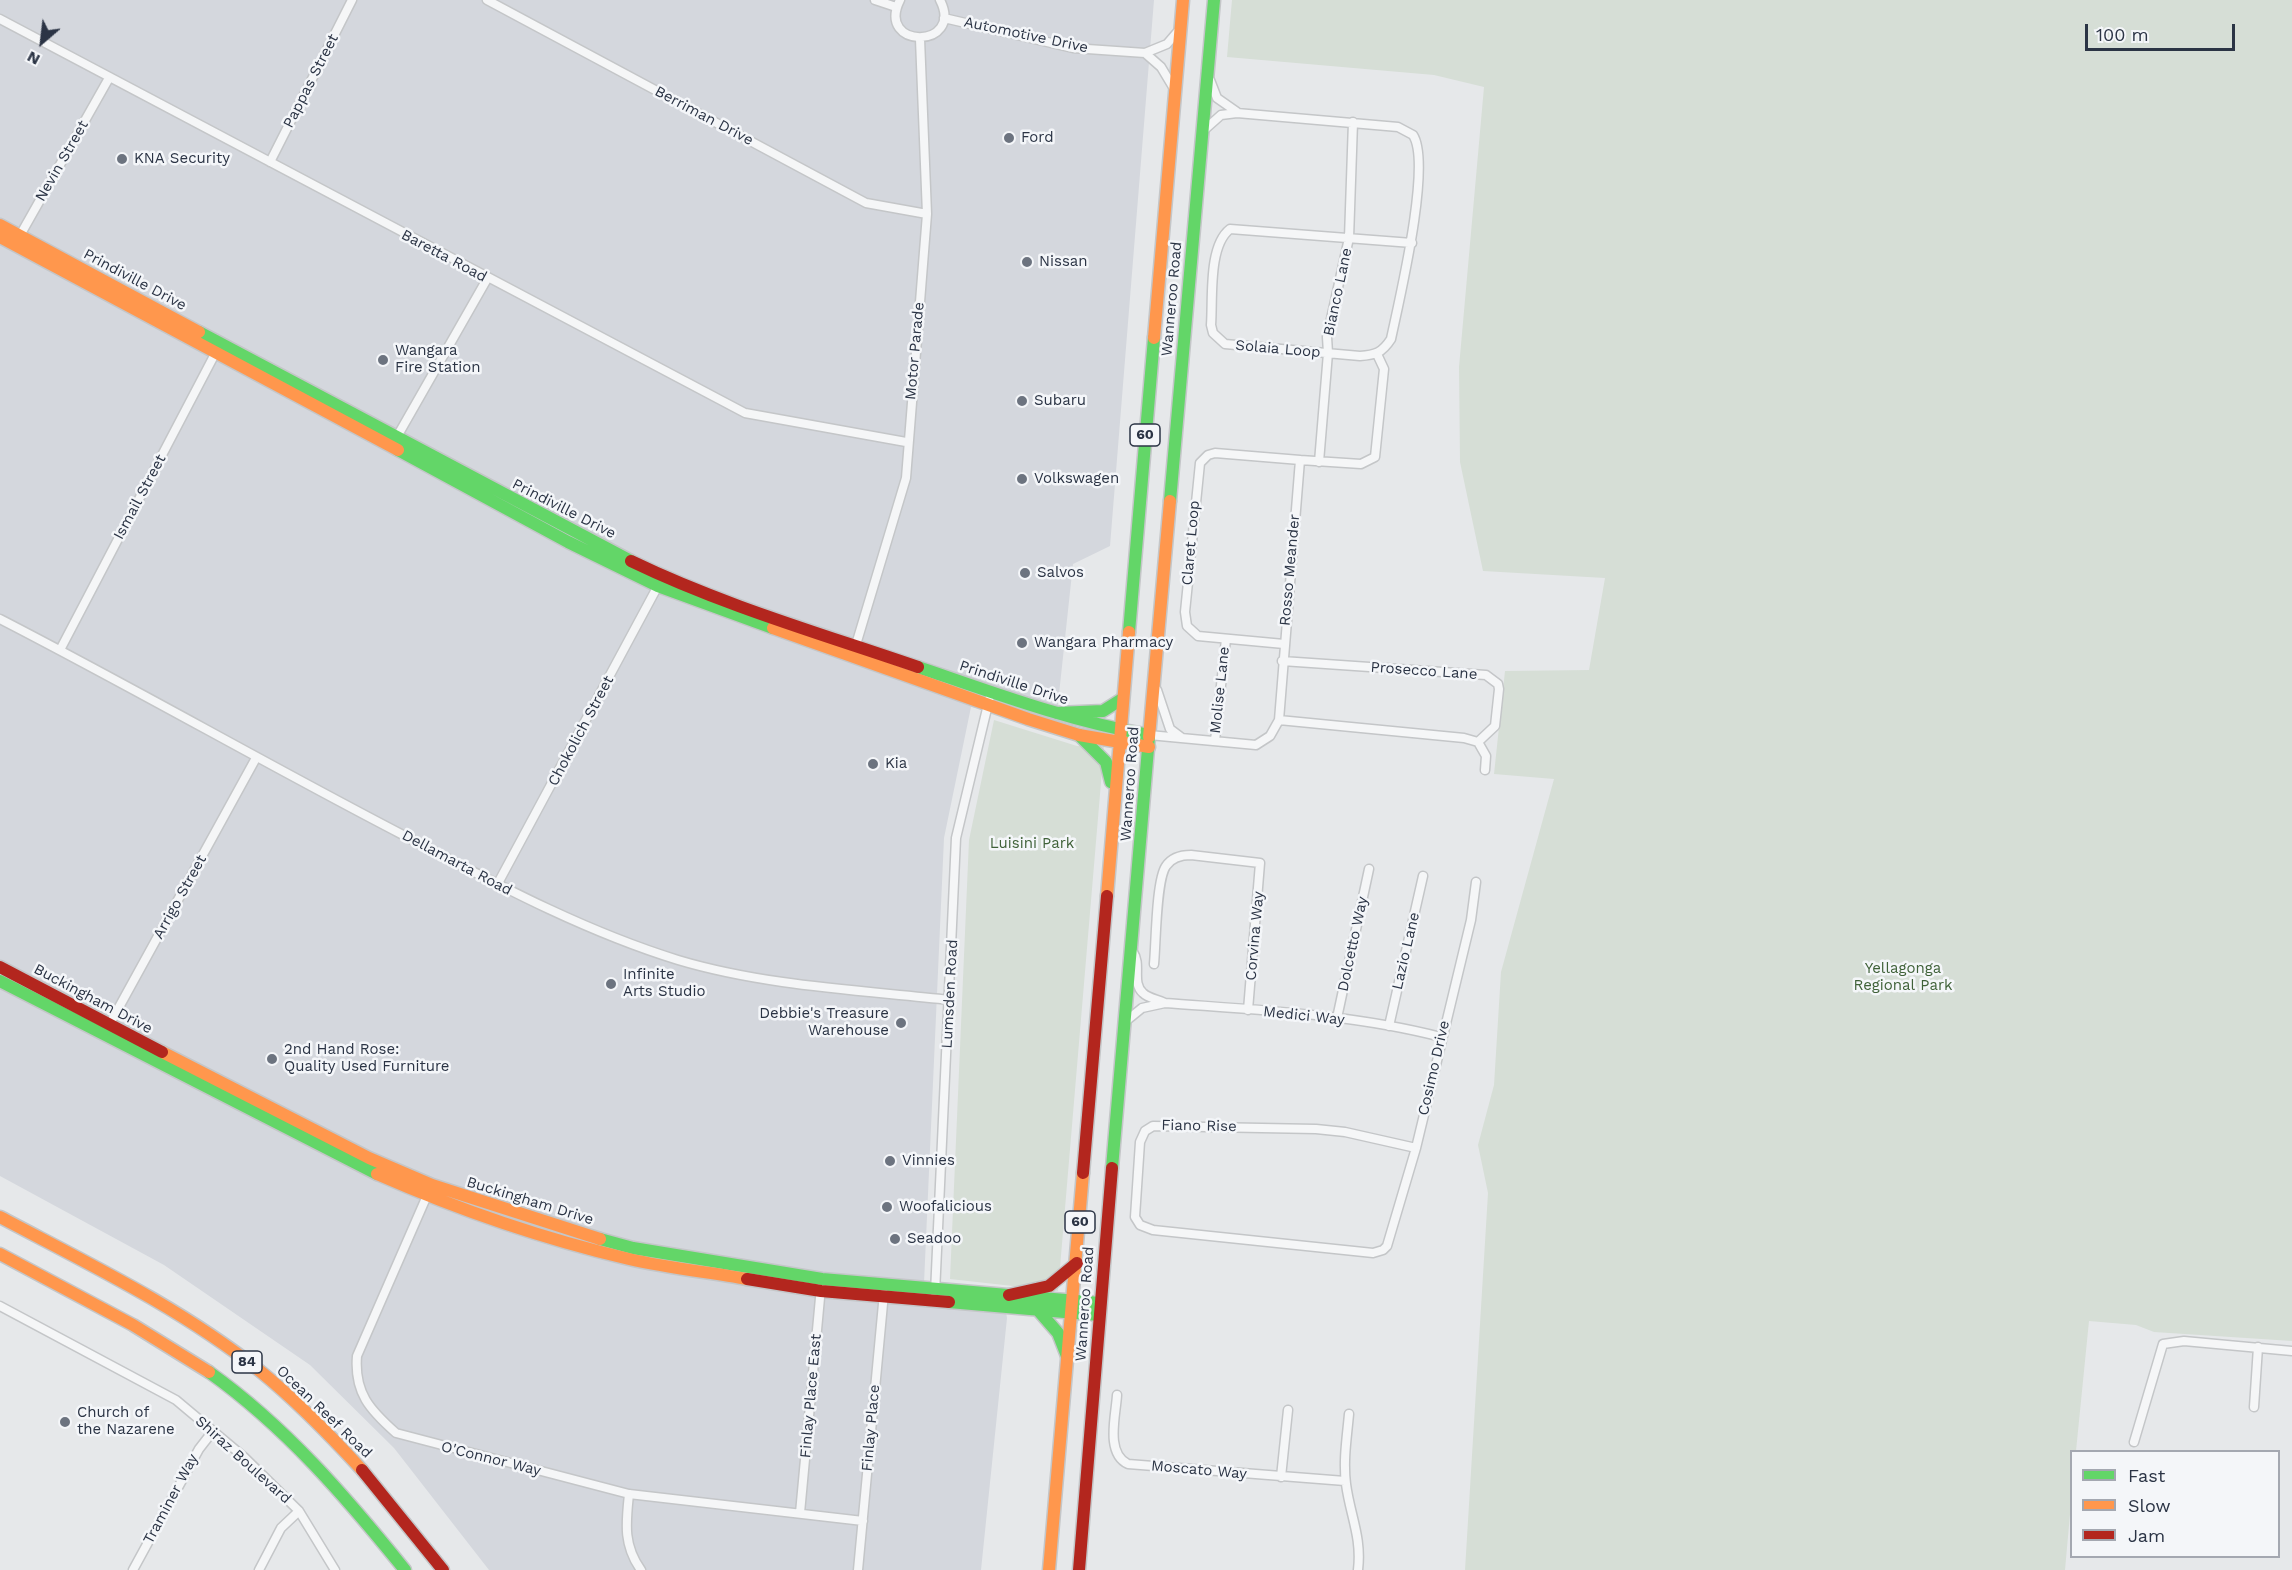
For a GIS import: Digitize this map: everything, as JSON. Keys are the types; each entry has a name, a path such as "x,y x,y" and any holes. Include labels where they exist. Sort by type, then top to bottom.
{"main road":[{"name":"Wanneroo Road","path":"1049,1570 1183,0"},
{"name":"Wanneroo Road","path":"1079,1570 1154,675 1214,0"},
{"name":"Prindiville Drive","path":"0,225 17,240 394,443 661,581 989,698 1078,735 1149,741"},
{"name":"Prindiville Drive","path":"0,237 17,240"},
{"name":"Prindiville Drive","path":"989,698 1057,713 1119,737"},
{"path":"1057,713 1103,711 1122,699"},
{"path":"1078,735 1106,762 1114,797"},
{"name":"Buckingham Drive","path":"0,967 281,1128 429,1190 491,1219 630,1259 821,1285 935,1294 1009,1295 1073,1307 1100,1309"},
{"name":"Buckingham Drive","path":"0,981 107,1030"},
{"name":"Ocean Reef Road","path":"0,1217 153,1298 238,1355 290,1396 344,1448 443,1570"},
{"name":"84","path":"0,1254 141,1329 210,1373 257,1409 318,1467 405,1570"},
{"path":"1009,1295 1049,1286 1077,1263"},
{"name":"Buckingham Drive","path":"935,1294 1038,1310 1073,1307"},
{"path":"1038,1310 1058,1333 1068,1359"}],"street":[{"name":"Pappas Street","path":"270,162 352,0"},
{"name":"Berriman Drive","path":"488,0 866,203 927,214"},
{"path":"875,0 898,4 897,25 911,37 920,39 936,33 944,18 940,0"},
{"name":"Automotive Drive","path":"944,18 1073,48 1145,53"},
{"name":"Baretta Road","path":"0,19 487,279 745,413 906,442"},
{"path":"1175,90 1161,67 1145,53 1167,44 1181,27"},
{"name":"Motor Parade","path":"854,650 906,478 906,442 927,214 920,39"},
{"path":"1208,75 1217,98 1237,113"},
{"name":"Nevin Street","path":"17,240 109,78"},
{"path":"1202,132 1221,116 1237,113 1398,127 1407,130 1416,141 1419,155 1412,243 1391,339 1377,354 1384,369 1375,456 1361,464 1300,460"},
{"name":"Bianco Lane","path":"1319,462 1328,353 1327,337 1349,238 1353,122"},
{"name":"Solaia Loop","path":"1377,354 1328,353 1225,344 1218,339 1210,325 1216,253 1223,235 1230,229 1412,243"},
{"path":"394,443 487,279"},
{"name":"Ismail Street","path":"60,650 218,348"},
{"name":"Claret Loop","path":"1284,644 1198,636 1191,632 1185,620 1200,463 1208,455 1215,453 1300,460"},
{"name":"Rosso Meander","path":"1279,720 1300,460"},
{"name":"Chokolich Street","path":"498,885 661,581"},
{"name":"Dellamarta Road","path":"0,619 256,758 558,916 681,961 777,980 950,1000"},
{"name":"Molise Lane","path":"1215,741 1226,639"},
{"name":"Prosecco Lane","path":"1282,661 1486,675 1498,684 1496,717 1493,729 1478,742"},
{"path":"1154,675 1170,729 1182,738"},
{"name":"Lumsden Road","path":"935,1294 956,838 989,698"},
{"path":"1149,741 1182,738 1256,745 1270,736 1279,720 1464,738 1478,742 1486,756 1485,770"},
{"name":"Arrigo Street","path":"107,1030 256,758"},
{"name":"Corvina Way","path":"1154,964 1161,879 1169,862 1180,855 1191,855 1260,863 1248,1010"},
{"name":"Dolcetto Way","path":"1337,1018 1369,869"},
{"name":"Lazio Lane","path":"1389,1026 1423,876"},
{"name":"Cosimo Drive","path":"1383,1250 1387,1246 1416,1148 1471,920 1476,882"},
{"name":"Medici Way","path":"1132,951 1138,962 1138,986 1143,993 1165,1003"},
{"name":"Medici Way","path":"1126,1022 1142,1008 1165,1003 1337,1018 1441,1037"},
{"name":"Fiano Rise","path":"1383,1250 1366,1252 1147,1229 1137,1221 1133,1212 1140,1142 1145,1131 1160,1125 1207,1128 1277,1127 1345,1132 1416,1148"},
{"name":"O'Connor Way","path":"429,1190 357,1356 355,1378 364,1399 379,1419 396,1433 629,1494 863,1521"},
{"name":"Finlay Place East","path":"800,1513 821,1285"},
{"name":"Finlay Place","path":"858,1570 884,1291"},
{"name":"Shiraz Boulevard","path":"0,1306 176,1401 213,1431 299,1511 335,1570"},
{"path":"2134,1442 2163,1344 2184,1341 2292,1351"},
{"path":"2254,1407 2258,1347"},
{"name":"Moscato Way","path":"1118,1395 1114,1444 1118,1456 1124,1462 1281,1478 1346,1481"},
{"path":"1281,1478 1288,1410"},
{"path":"1349,1414 1346,1481 1360,1540 1358,1570"},
{"name":"Traminer Way","path":"133,1570 199,1449 213,1431"},
{"path":"629,1494 625,1535 629,1549 641,1570"},
{"path":"259,1570 281,1528 299,1511"}],"shaded area":[{"path":"0,0 1154,0 1110,546 1073,564 1056,722 971,707 944,838 924,1283 1003,1293 1007,1318 981,1570 489,1570 394,1448 310,1365 164,1265 0,1176"}],"green space":[{"name":"Yellagonga Regional Park","path":"1232,0 2292,0 2292,1341 2154,1332 2136,1325 2089,1321 2076,1450 2070,1450 2070,1514 2065,1570 1465,1570 1488,1193 1478,1145 1494,1085 1501,972 1554,779 1494,774 1505,671 1589,670 1605,578 1483,571 1460,462 1459,367 1484,87 1434,75 1227,57"},
{"name":"Luisini Park","path":"994,720 1077,746 1104,747 1058,1291 950,1279 969,840"}],"traffic: fast":[{"path":"1170,501 1214,0"},
{"path":"199,332 631,561"},
{"path":"1129,632 1154,338"},
{"path":"398,450 568,542 658,586 773,628"},
{"path":"918,667 1061,714 1149,735"},
{"path":"1057,713 1103,711 1122,699"},
{"path":"1079,735 1106,762 1111,782"},
{"path":"1112,1168 1149,737"},
{"path":"0,981 377,1174"},
{"path":"600,1239 633,1248 822,1279 1100,1303"},
{"path":"949,1302 1099,1315"},
{"path":"1038,1310 1058,1333 1067,1356"},
{"path":"209,1372 264,1416 314,1464 405,1570"}],"traffic: slow":[{"path":"1154,338 1183,0"},
{"path":"0,225 199,332"},
{"path":"0,237 398,450"},
{"path":"1149,737 1170,501"},
{"path":"773,628 1028,719 1079,735 1149,747"},
{"path":"1107,896 1129,632"},
{"path":"162,1052 369,1158 432,1185 600,1239"},
{"path":"1049,1570 1083,1173"},
{"path":"377,1174 469,1211 533,1233 644,1262 747,1279"},
{"path":"0,1217 134,1288 230,1348 287,1394 362,1470"},
{"path":"0,1254 133,1325 209,1372"}],"traffic: jam":[{"path":"631,561 736,605 918,667"},
{"path":"1083,1173 1107,896"},
{"path":"0,967 162,1052"},
{"path":"1079,1570 1112,1168"},
{"path":"1009,1295 1049,1286 1077,1263"},
{"path":"747,1279 821,1291 949,1302"},
{"path":"362,1470 443,1570"}],"place":[{"name":"Ford","path":"1009,138"},
{"name":"KNA Security","path":"122,159"},
{"name":"Nissan","path":"1027,262"},
{"name":"Wangara Fire Station","path":"383,360"},
{"name":"Subaru","path":"1022,401"},
{"name":"Volkswagen","path":"1022,479"},
{"name":"Salvos","path":"1025,573"},
{"name":"Wangara Pharmacy","path":"1022,643"},
{"name":"Kia","path":"873,764"},
{"name":"Infinite Arts Studio","path":"611,984"},
{"name":"Debbie's Treasure Warehouse","path":"901,1023"},
{"name":"2nd Hand Rose: Quality Used Furniture","path":"272,1059"},
{"name":"Vinnies","path":"890,1161"},
{"name":"Woofalicious","path":"887,1207"},
{"name":"Seadoo","path":"895,1239"},
{"name":"Church of the Nazarene","path":"65,1422"}]}
